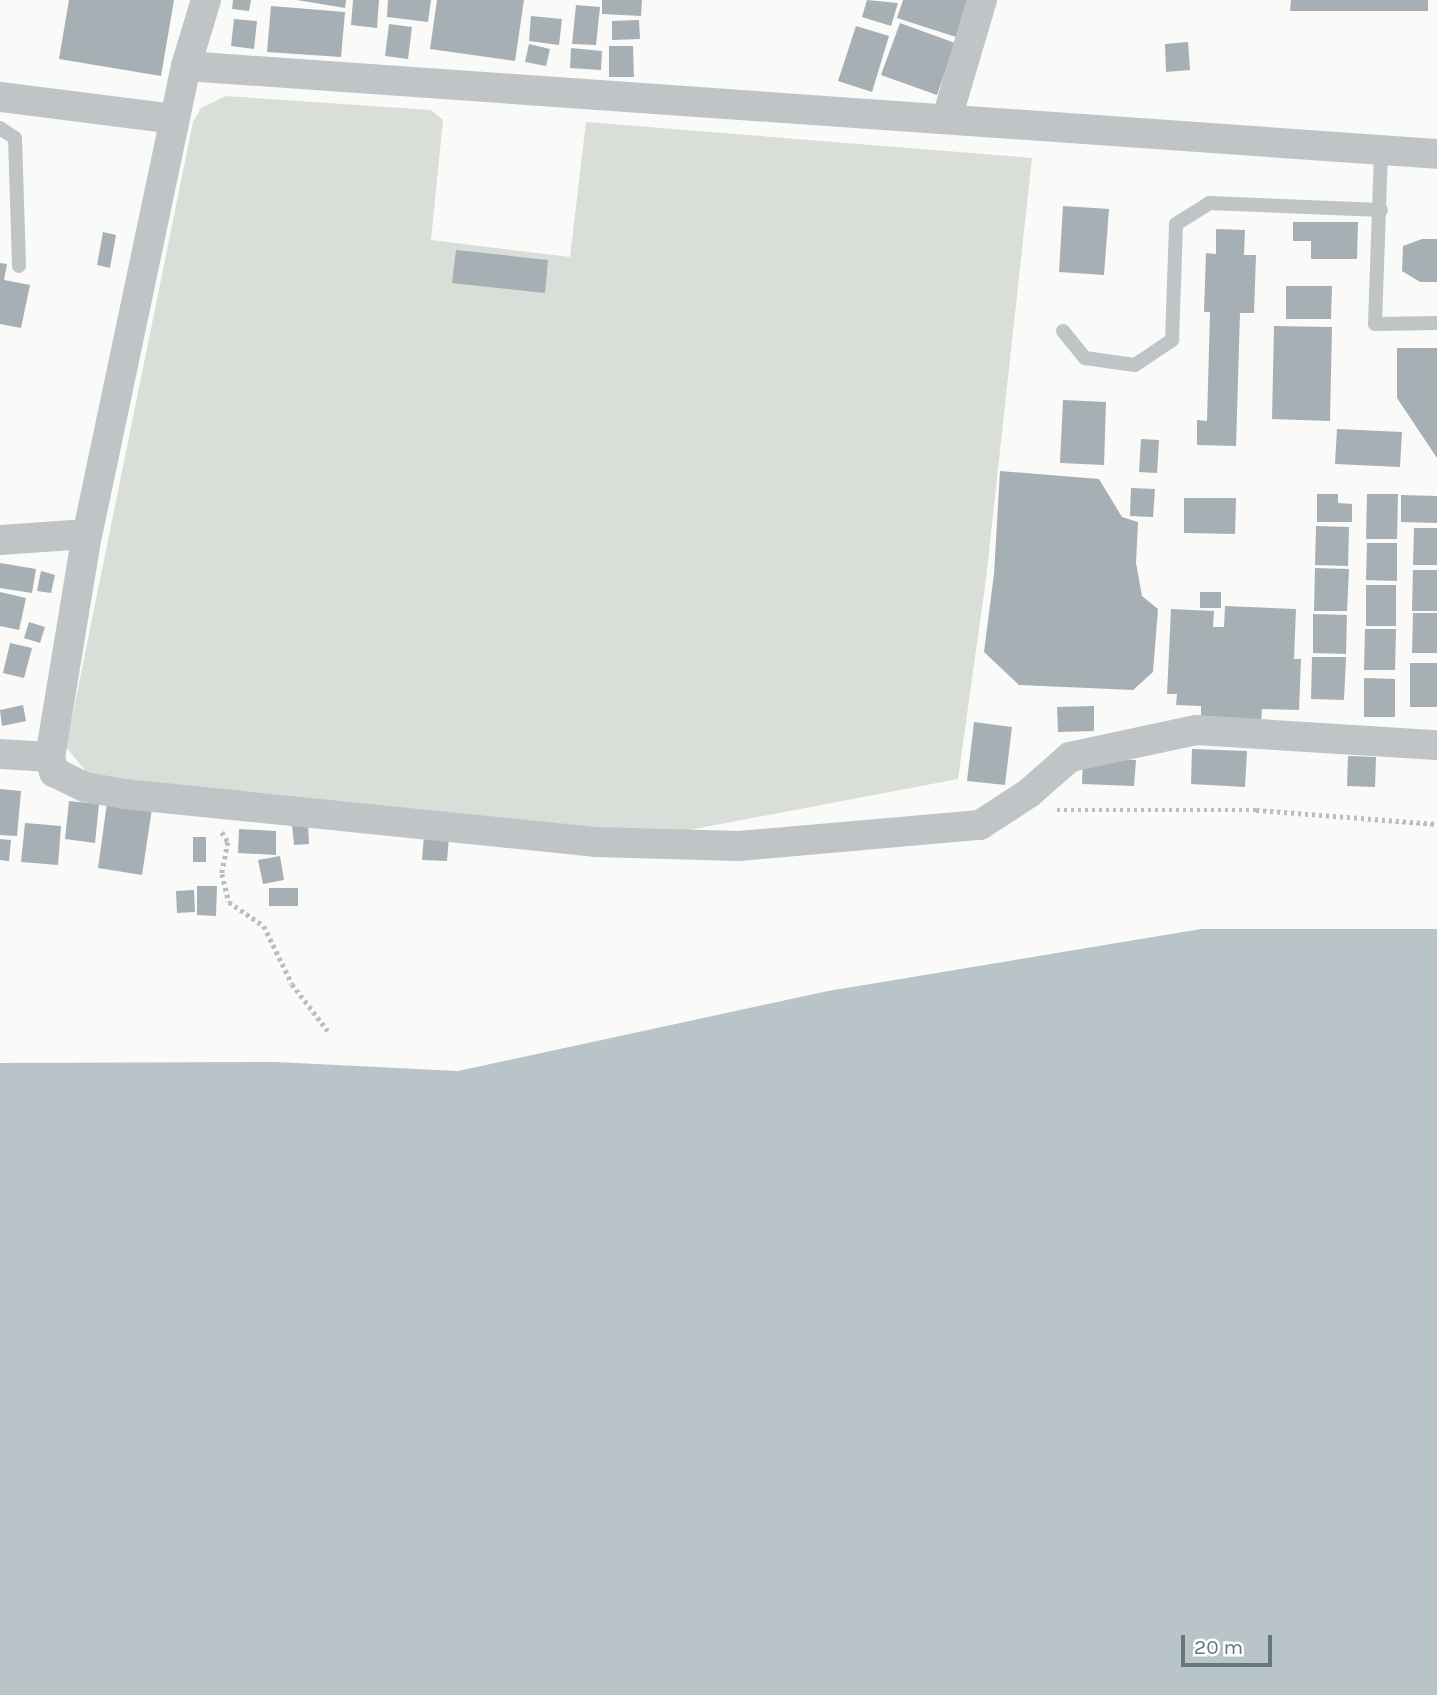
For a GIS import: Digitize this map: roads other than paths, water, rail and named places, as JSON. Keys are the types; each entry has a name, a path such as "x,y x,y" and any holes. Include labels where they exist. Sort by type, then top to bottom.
{"street":[{"path":"206,0 186,66 174,119 87,534 50,757 54,772 85,787 124,794 595,842 738,846 979,825 1070,757 1196,730 1437,745"},
{"path":"947,118 982,0"},
{"path":"186,66 1437,154"},
{"path":"0,97 174,119"},
{"path":"0,540 87,534"},
{"path":"0,754 50,757"}],"lane":[{"path":"0,128 15,138 19,266"},
{"path":"1381,152 1375,324 1437,323"},
{"path":"1063,331 1085,358 1135,365 1172,341 1176,224 1209,203 1381,211"}]}
